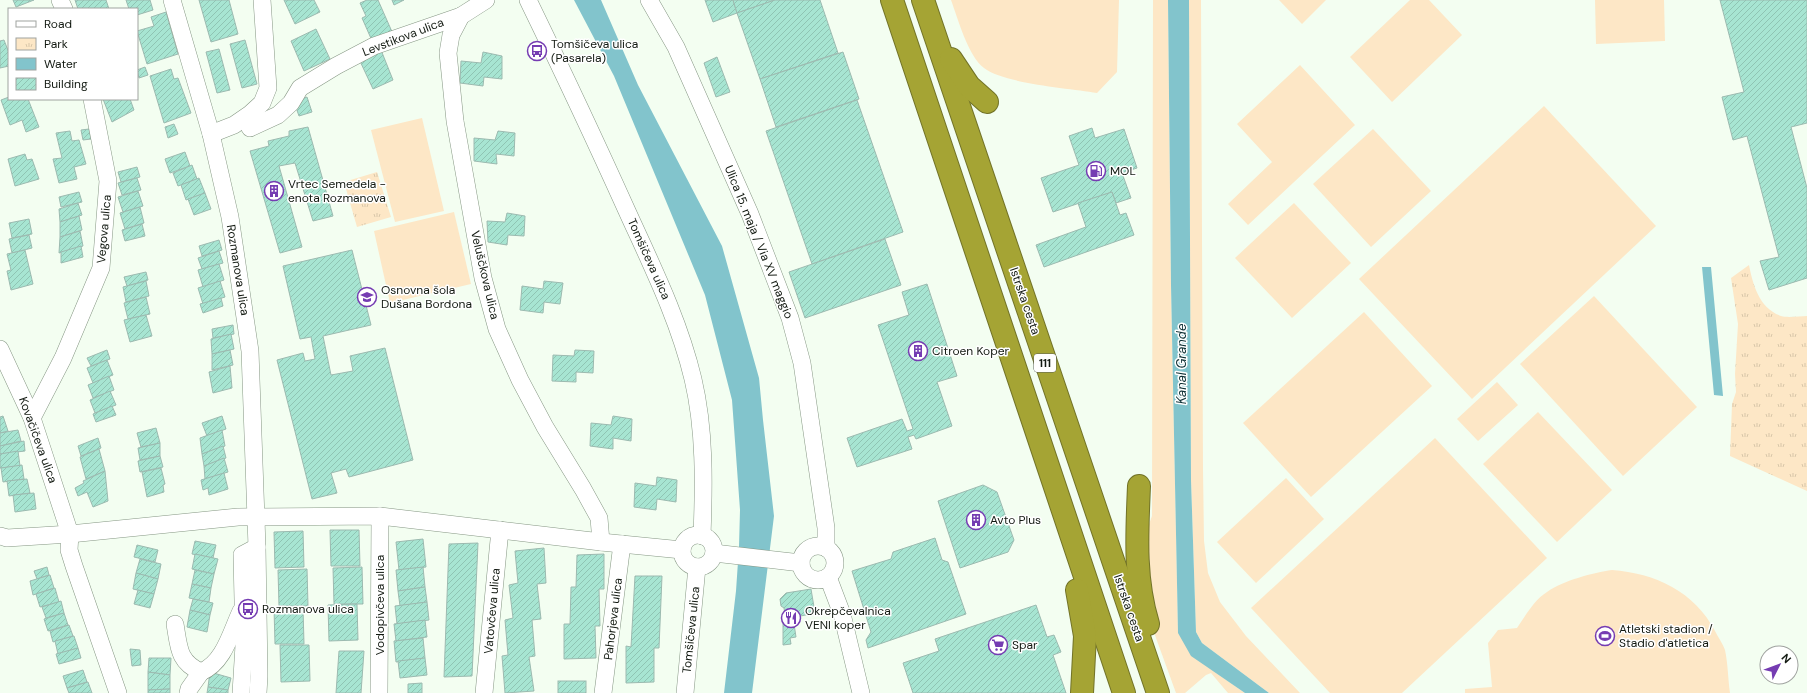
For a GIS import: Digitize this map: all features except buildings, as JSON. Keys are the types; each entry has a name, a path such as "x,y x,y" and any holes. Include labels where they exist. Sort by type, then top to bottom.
{"highway":[{"name":"111","path":"892,0 1124,693"},
{"name":"Istrska cesta","path":"923,0 1156,689"},
{"path":"937,41 960,71 969,86 987,102"},
{"path":"1139,486 1137,561 1139,589 1147,621 1160,661 1156,689"},
{"path":"1066,522 1069,564 1080,600 1085,636 1082,693"}],"street":[{"name":"Rozmanova ulica","path":"172,0 211,134 230,217 250,351 257,547 258,693"},
{"path":"211,134 234,125 250,114 262,103 268,88 262,0"},
{"name":"Veluščkova ulica","path":"486,0 461,16 451,35 448,53 450,86 469,203 489,301 497,328 520,380 545,427 583,489 598,518 601,542"},
{"name":"Tomšičeva ulica","path":"528,0 644,248 681,334 698,404 704,497 702,536"},
{"name":"Ulica 15. maja / Via XV maggio","path":"649,0 676,47 750,214 790,318 802,362 826,528 826,548 834,556 835,562 832,573 828,577"},
{"name":"Levstikova ulica","path":"250,128 278,115 291,103 300,88 336,66 374,46 461,16"},
{"name":"Vegova ulica","path":"32,418 63,358 101,268 108,181 92,100"},
{"name":"Kovačičeva ulica","path":"0,348 32,418 70,534 69,550 74,566 118,693"},
{"path":"0,536 7,538 70,534 256,516 380,516 682,550"},
{"name":"Vodopivčeva ulica","path":"379,693 380,516"},
{"name":"Vatovčeva ulica","path":"484,693 500,530"},
{"path":"702,536 711,542 714,553 709,564 703,567 692,566 684,560 682,550 684,544 692,537 702,536"},
{"name":"Pahorjeva ulica","path":"603,693 622,544"},
{"path":"826,548 815,546 809,548 802,557 801,563 805,574 810,578 816,580 828,577 842,614 861,693"},
{"path":"240,693 244,645 242,555 257,547"},
{"path":"714,553 801,563"},
{"name":"Tomšičeva ulica","path":"685,693 697,567"},
{"path":"188,693 189,689 201,672 211,668 218,660 243,608"},
{"path":"175,624 180,655 191,668 201,672"}],"green space":[{"path":"951,0 1119,0 1117,72 1097,93 1022,82 994,73 984,68 973,55 964,37"},
{"path":"1153,0 1168,0 1171,285 1178,632 1192,656 1245,693 1228,693 1211,673 1206,675 1185,693 1176,693 1152,627 1143,541 1152,516"},
{"path":"1189,0 1201,0 1203,469 1204,541 1208,573 1220,602 1246,636 1300,693 1269,693 1202,643 1196,632 1191,480"},
{"path":"1279,0 1326,0 1302,24"},
{"path":"1410,0 1429,0 1462,35 1392,102 1350,57"},
{"path":"1595,0 1664,0 1665,41 1596,44"},
{"path":"1300,65 1355,125 1248,225 1228,204 1272,162 1237,124"},
{"path":"1544,106 1656,226 1472,399 1359,279"},
{"path":"422,118 444,211 395,222 371,130"},
{"path":"1373,129 1431,191 1371,247 1313,184"},
{"path":"377,172 391,217 357,227 344,182"},
{"path":"1294,203 1351,263 1292,318 1235,258"},
{"path":"454,212 471,284 390,303 374,231"},
{"path":"1749,265 1758,295 1767,307 1773,312 1784,317 1807,316 1807,491 1730,456 1732,404 1736,392 1735,374 1738,324 1731,278"},
{"path":"1594,296 1697,407 1623,476 1520,364"},
{"path":"1364,312 1432,386 1311,497 1243,423"},
{"path":"1497,382 1518,405 1478,441 1457,419"},
{"path":"1538,412 1612,490 1557,542 1483,464"},
{"path":"1435,438 1547,558 1402,693 1330,693 1251,608"},
{"path":"1286,478 1324,519 1256,583 1217,542"},
{"name":"Atletski stadion / Stadio d'atletica","path":"1612,570 1643,575 1658,580 1685,595 1697,605 1707,617 1725,650 1730,693 1465,693 1465,689 1492,687 1488,643 1498,630 1517,628 1530,608 1538,599 1554,588 1579,578"}],"water":[{"path":"574,0 601,0 638,85 722,246 759,378 774,516 752,693 724,693 736,591 739,547 740,510 732,400 705,295 614,76"},
{"name":"Kanal Grande","path":"1168,0 1189,0 1191,480 1196,632 1202,643 1269,693 1245,693 1191,656 1178,633 1171,285"},
{"path":"1702,267 1711,267 1723,396 1714,395"}],"place":[{"name":"Tomšičeva ulica (Pasarela)","path":"537,51"},
{"name":"MOL","path":"1096,171"},
{"name":"Vrtec Semedela - enota Rozmanova","path":"274,191"},
{"name":"Osnovna šola Dušana Bordona","path":"367,297"},
{"name":"Citroen Koper","path":"918,351"},
{"name":"Avto Plus","path":"976,520"},
{"name":"Rozmanova ulica","path":"248,609"},
{"name":"Okrepčevalnica VENI koper","path":"791,618"},
{"name":"Atletski stadion / Stadio d'atletica","path":"1605,636"},
{"name":"Spar","path":"998,645"}]}
